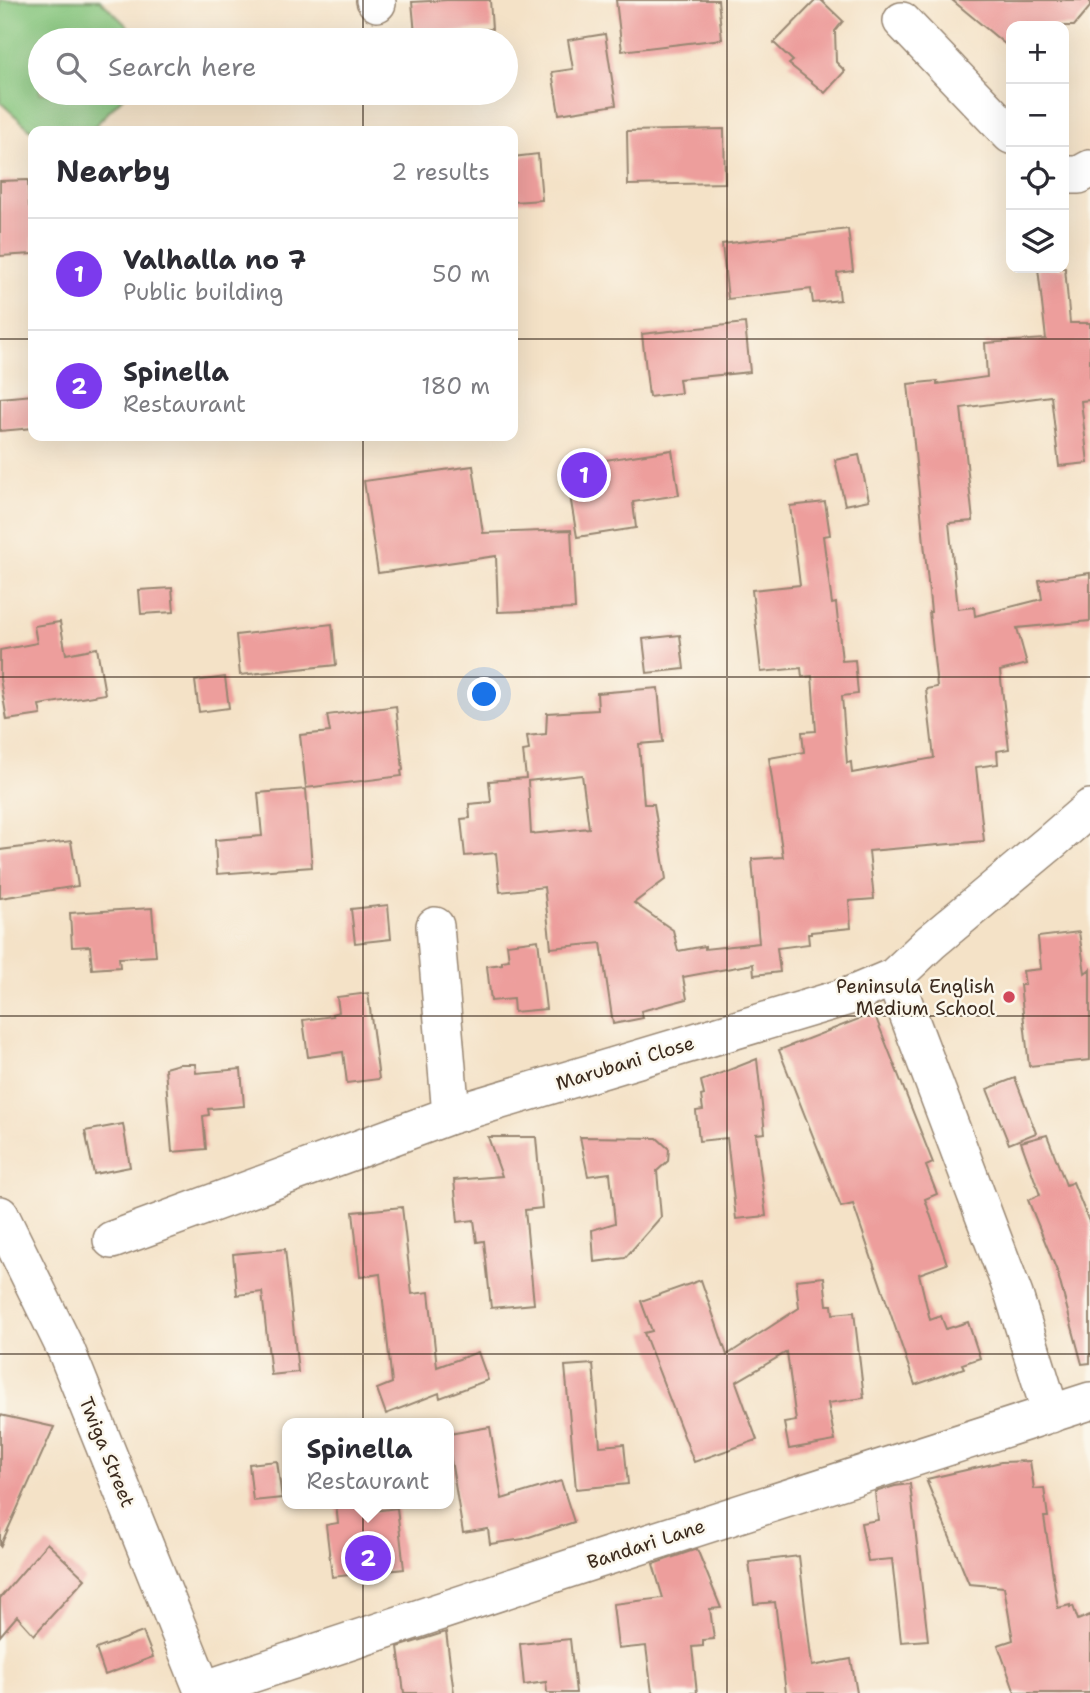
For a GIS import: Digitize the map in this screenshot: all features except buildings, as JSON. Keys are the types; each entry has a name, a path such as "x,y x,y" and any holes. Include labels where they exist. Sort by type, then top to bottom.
{"street":[{"path":"902,21 1006,130"},
{"path":"1069,176 1079,176 1090,169"},
{"name":"Marubani Close","path":"112,1240 451,1115 849,996 894,977 931,942 1090,808"},
{"path":"435,926 451,1115"},
{"path":"894,977 1014,1295 1051,1414"},
{"name":"Twiga Street","path":"0,1215 66,1350 204,1692"},
{"name":"Bandari Lane","path":"204,1692 590,1562 1090,1401"}],"green space":[{"path":"0,0 100,0 129,28 28,28 28,105 115,105 95,126 28,127 0,102"}],"place":[{"name":"Valhalla no 7","path":"584,475"},
{"name":"Peninsula English Medium School","path":"1009,997"},
{"name":"Spinella","path":"368,1558"}]}
